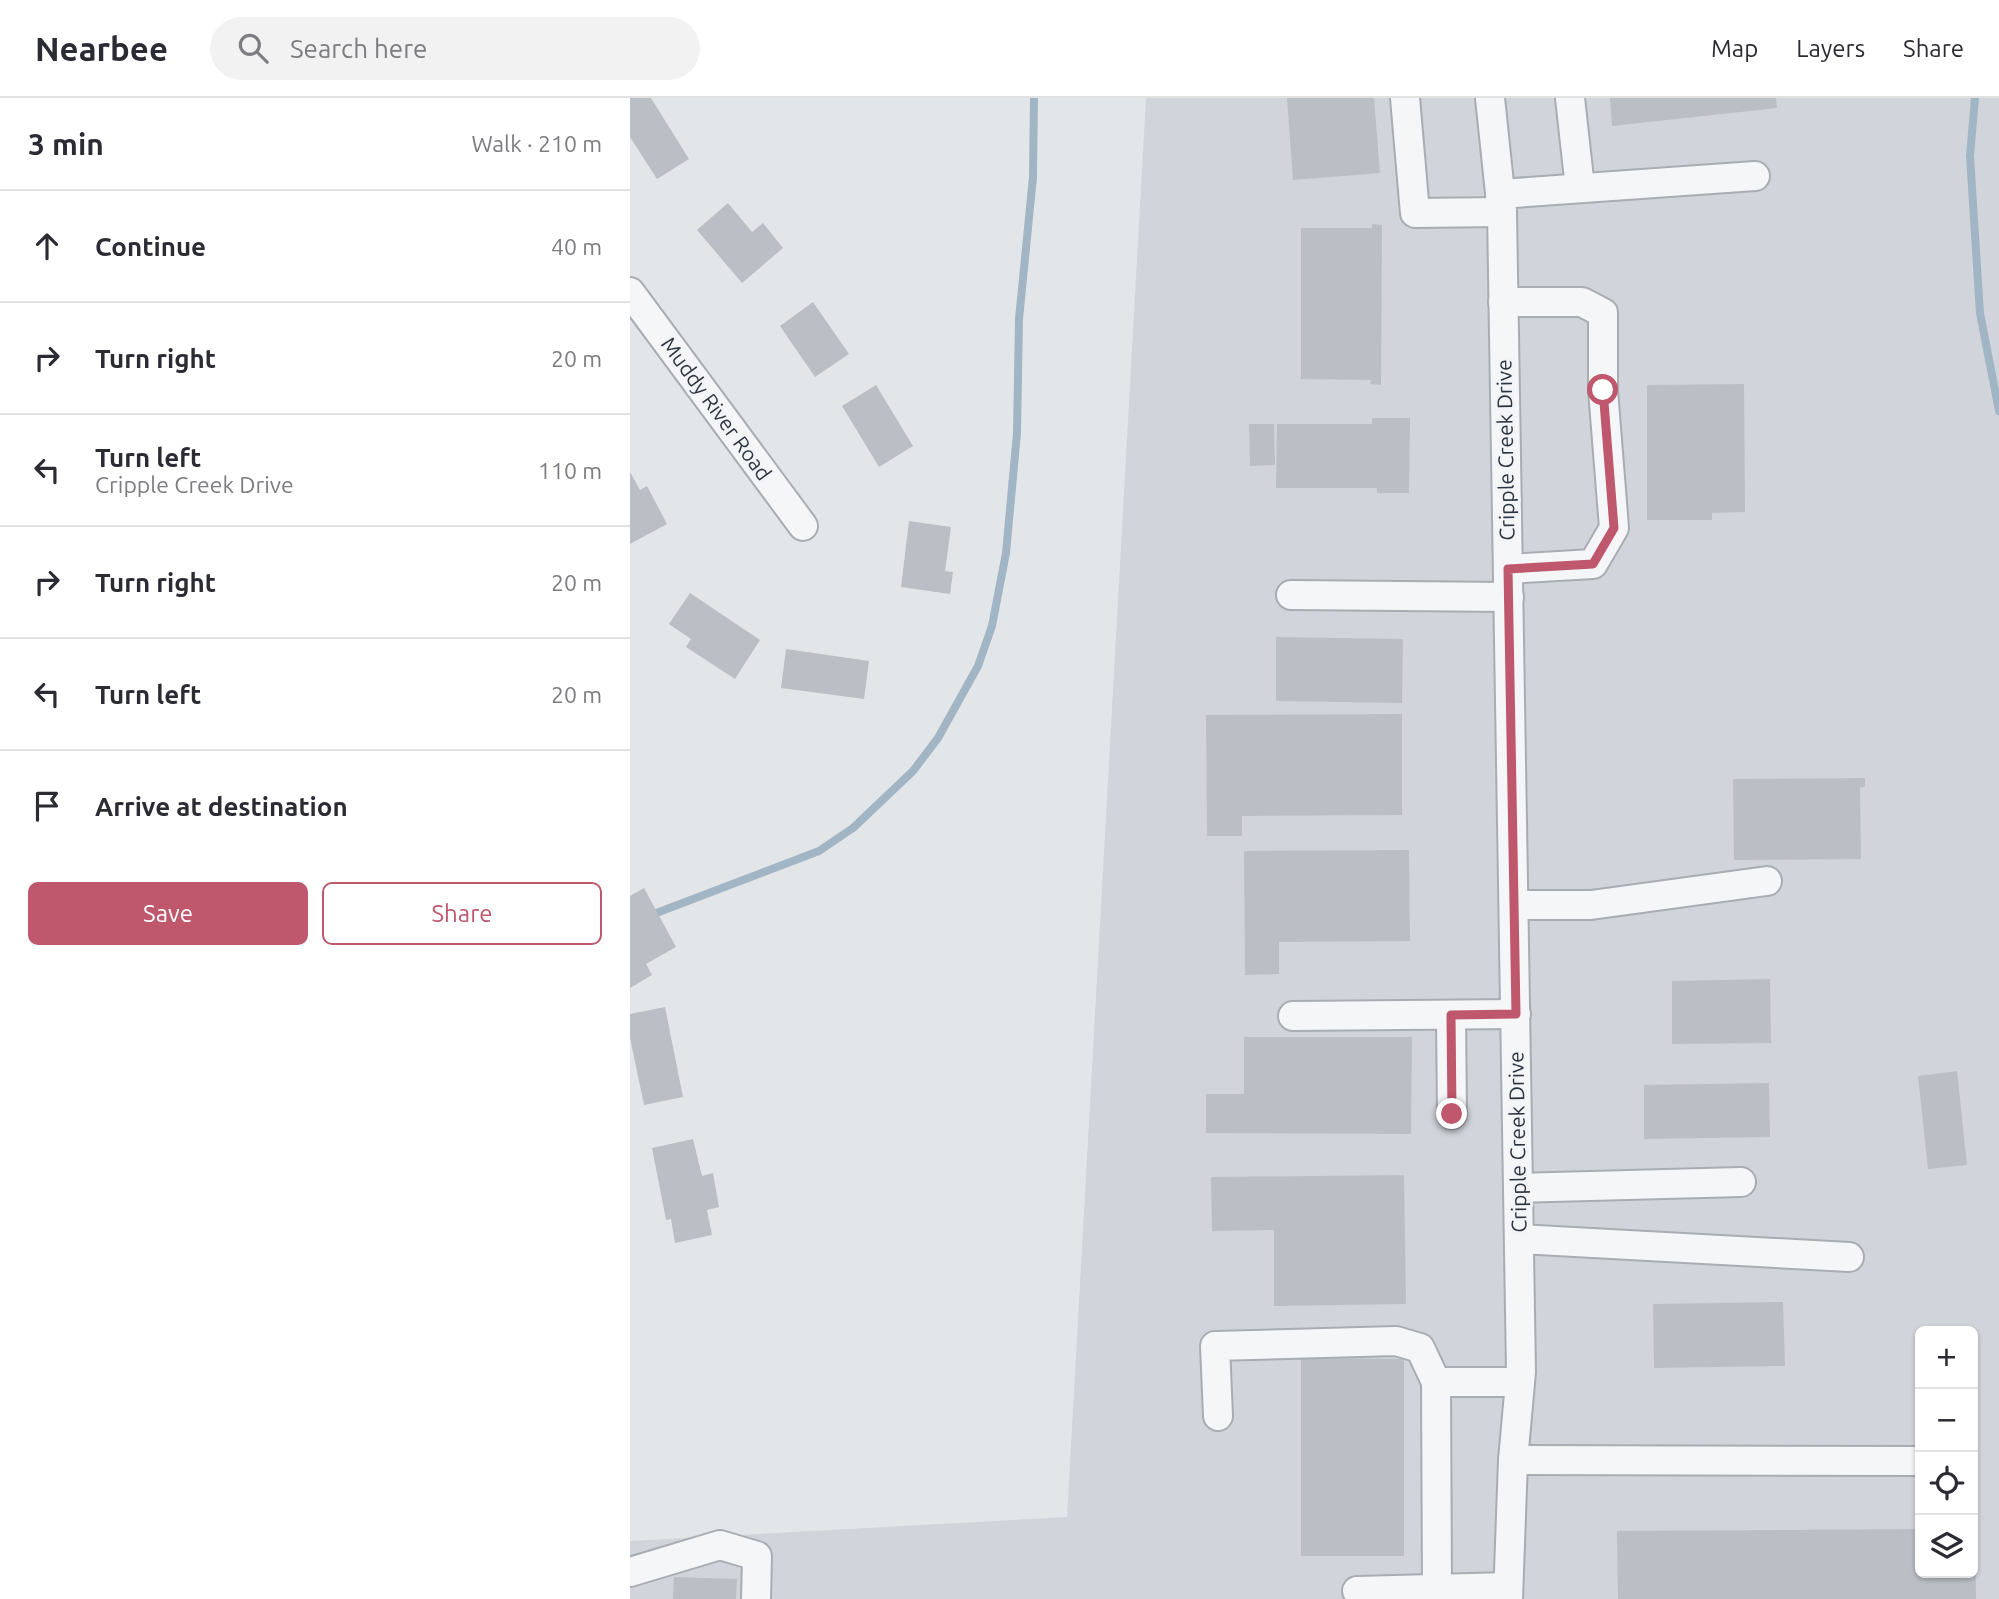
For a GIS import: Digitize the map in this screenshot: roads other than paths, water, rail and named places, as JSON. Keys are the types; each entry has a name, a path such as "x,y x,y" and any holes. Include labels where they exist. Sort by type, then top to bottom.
{"street":[{"path":"1405,98 1415,213 1501,203 1580,188 1755,176"},
{"name":"Cripple Creek Drive","path":"1490,98 1501,203 1519,1188 1520,1382 1513,1460 1508,1593"},
{"path":"1570,98 1580,188"},
{"name":"Muddy River Road","path":"630,292 803,526"},
{"path":"1503,302 1582,302 1603,313 1603,390 1614,528 1593,564 1508,569"},
{"path":"1292,595 1509,597"},
{"path":"1514,905 1591,905 1767,881"},
{"path":"1293,1016 1516,1014"},
{"path":"1451,1015 1452,1114"},
{"path":"1519,1188 1741,1182"},
{"path":"1519,1240 1849,1256"},
{"path":"1218,1416 1214,1346 1396,1341 1420,1348 1436,1382 1437,1589"},
{"path":"1436,1382 1520,1382"},
{"path":"1513,1460 1915,1461"},
{"path":"630,1572 720,1545 757,1556 755,1599"},
{"path":"1357,1591 1437,1589 1508,1593"}],"waterway":[{"path":"630,923 819,851 853,828 913,771 938,738 978,666 992,626 1006,553 1017,433 1019,319 1033,177 1034,98"},
{"path":"1975,98 1970,156 1980,313 1999,411"}]}
